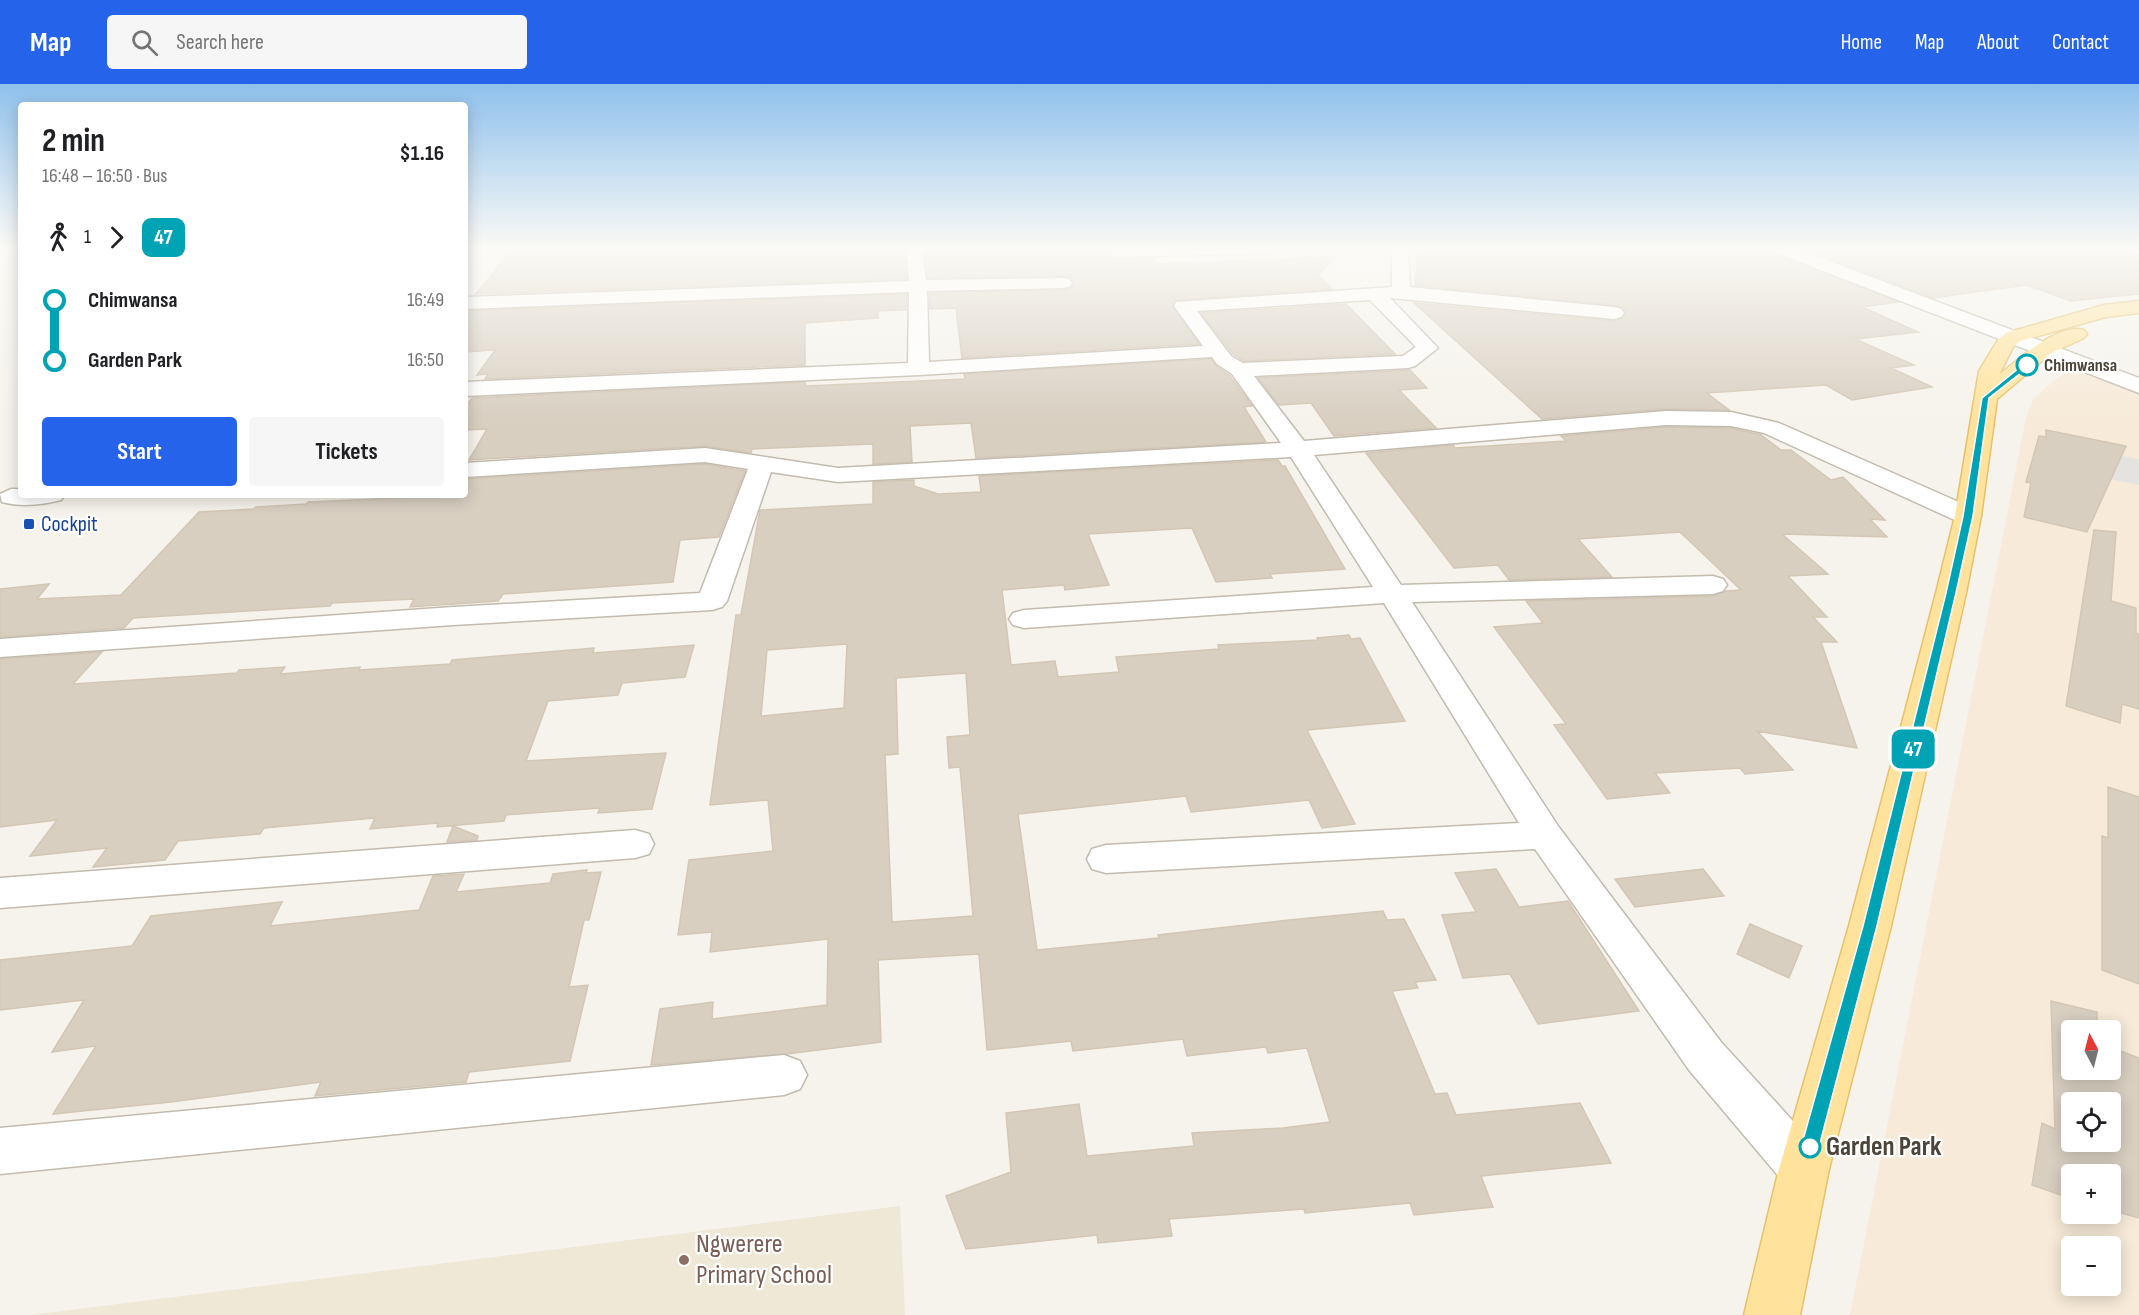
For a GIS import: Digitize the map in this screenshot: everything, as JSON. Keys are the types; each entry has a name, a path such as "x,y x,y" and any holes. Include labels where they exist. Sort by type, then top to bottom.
{"main road":[{"path":"1772,1315 1804,1169 1870,926 1968,516 1990,371 2005,344 2013,337 2104,311 2139,307"},
{"path":"1986,398 2044,349 2090,330 2139,318"}],"street":[{"path":"918,305 919,369"},
{"path":"1192,305 1183,306 1298,449 1545,835 1705,1056 1804,1169"},
{"path":"468,389 919,369 1228,361 1408,362 1428,348 1397,305"},
{"path":"1529,305 1614,313"},
{"path":"1930,305 2139,386"},
{"path":"468,470 705,455 838,475 1298,449 1666,418 1731,419 1771,428 1968,516"},
{"path":"0,648 441,617 712,601 762,465"},
{"path":"1024,619 1392,594 1713,585"},
{"path":"1106,859 1545,835"},
{"path":"0,893 635,844"},
{"path":"0,1150 784,1075"}],"shaded area":[{"path":"2072,366 2139,393 2139,1315 1850,1315 2026,418 2034,398"},
{"path":"2060,445 2139,459 2139,485 2065,470"},
{"name":"Ngwerere Primary School","path":"900,1206 905,1315 31,1315"}],"building":[{"path":"609,305 906,305 906,310 878,311 878,318 805,323 805,365 485,379 488,374 477,375 495,350 468,352 468,311"},
{"path":"930,305 1173,305 1199,344 962,358 956,308 930,309"},
{"path":"1347,305 1395,354 1244,361 1233,354 1201,313"},
{"path":"1417,305 1441,305 1614,321 1623,318 1626,312 1622,307 1616,305 1873,305 1862,307 1918,332 1855,339 1914,365 1891,368 1932,387 1852,400 1826,385 1707,393 1729,410 1666,409 1542,419"},
{"path":"1211,359 1216,366 1230,376 1252,406 1244,407 1266,442 976,458 971,423 910,426 912,462 873,464 873,444 752,449 751,453 705,446 469,460 487,429 468,430 468,404 472,398 805,382 806,386 965,379 964,374"},
{"path":"1410,370 1427,388 1399,390 1436,428 1334,436 1311,403 1279,405 1258,378"},
{"path":"1666,427 1731,428 1761,435 1781,450 1791,450 1831,480 1843,477 1885,520 1870,519 1887,537 1782,534 1828,574 1788,576 1827,617 1813,617 1837,642 1821,642 1857,748 1757,731 1793,770 1745,774 1740,768 1655,773 1670,793 1607,799 1554,725 1566,724 1494,627 1543,623 1526,601 1713,596 1726,591 1741,590 1680,532 1578,539 1612,577 1509,580 1498,565 1454,568 1366,453 1453,445 1455,448 1566,441 1561,436"},
{"path":"2046,430 2126,446 2087,532 2024,517 2031,483 2026,482 2039,436 2046,437"},
{"path":"1278,460 1282,466 1285,466 1345,569 1270,574 1272,578 1216,582 1192,528 1088,534 1109,585 1065,590 1064,585 1002,590 1011,665 1055,661 1058,677 1119,672 1116,657 1219,649 1218,645 1318,640 1317,638 1349,635 1351,639 1360,638 1405,721 1307,730 1355,824 1322,828 1309,800 1191,812 1186,796 1018,814 1037,950 1383,911 1387,920 1404,919 1436,980 1415,982 1418,988 1392,991 1435,1094 1447,1093 1456,1115 1580,1103 1611,1163 1481,1176 1493,1207 1414,1215 1410,1203 1305,1213 1304,1209 1169,1219 1172,1236 1098,1243 1097,1235 966,1249 946,1196 1011,1172 1006,1113 1079,1104 1087,1156 1194,1146 1192,1133 1283,1128 1330,1122 1307,1048 1268,1053 1266,1047 1187,1056 1183,1039 1073,1051 1071,1041 987,1050 979,954 878,960 881,1042 787,1054 651,1065 660,1009 713,1002 712,1019 827,1005 828,939 710,952 712,932 678,935 689,860 773,851 768,800 710,805 736,615 741,615 760,510 873,504 873,482 914,480 914,486 938,494 981,492 979,476","holes":["847,644 844,708 761,716 767,650","966,673 970,735 947,737 949,768 960,767 973,916 892,922 885,755 898,754 896,678"]},
{"path":"705,464 745,471 719,537 680,540 673,582 503,594 498,601 410,607 414,599 133,618 124,628 0,637 0,589 49,584 37,599 121,595 199,512 253,509 308,502 468,498 468,479"},
{"path":"2094,530 2116,532 2111,601 2136,608 2136,634 2139,634 2139,709 2122,704 2120,723 2066,706"},
{"path":"694,645 685,677 622,683 618,695 548,701 526,761 666,753 652,809 598,813 600,808 506,815 504,821 437,827 438,823 370,829 375,818 264,828 260,834 178,841 165,860 93,867 107,848 30,856 57,820 0,827 0,659 102,652 73,684 237,673 239,670 285,667 280,674 360,667 359,670 450,664 452,660 594,648 593,653"},
{"path":"2108,787 2139,797 2139,984 2102,970 2102,836 2108,838"},
{"path":"453,826 478,836 477,840 447,842"},
{"path":"1496,869 1519,907 1568,901 1639,1011 1538,1024 1510,974 1463,978 1442,915 1476,912 1455,873"},
{"path":"1703,869 1724,896 1635,907 1615,879"},
{"path":"587,870 586,873 601,872 589,920 584,920 569,987 588,985 570,1061 469,1072 466,1082 315,1096 321,1082 171,1102 53,1114 96,1046 52,1052 84,1000 0,1010 0,960 132,946 151,916 282,902 270,926 419,910 433,876 464,874 456,892 550,883 553,874"},
{"path":"1750,924 1802,946 1789,978 1737,954"},
{"path":"2051,1001 2097,1012 2097,1020 2061,1020 2061,1080 2121,1080 2121,1051 2139,1058 2139,1218 2121,1213 2121,1164 2061,1164 2061,1195 2032,1185 2042,1123 2055,1129"}],"bus line":[{"name":"47","path":"1810,1147 1870,926 1951,593 1968,516 1986,398 2027,365"}],"place":[{"name":"Chimwansa","path":"2027,365"},
{"name":"Cockpit","path":"29,524"},
{"name":"Garden Park","path":"1810,1147"},
{"name":"Ngwerere Primary School","path":"684,1260"}]}
